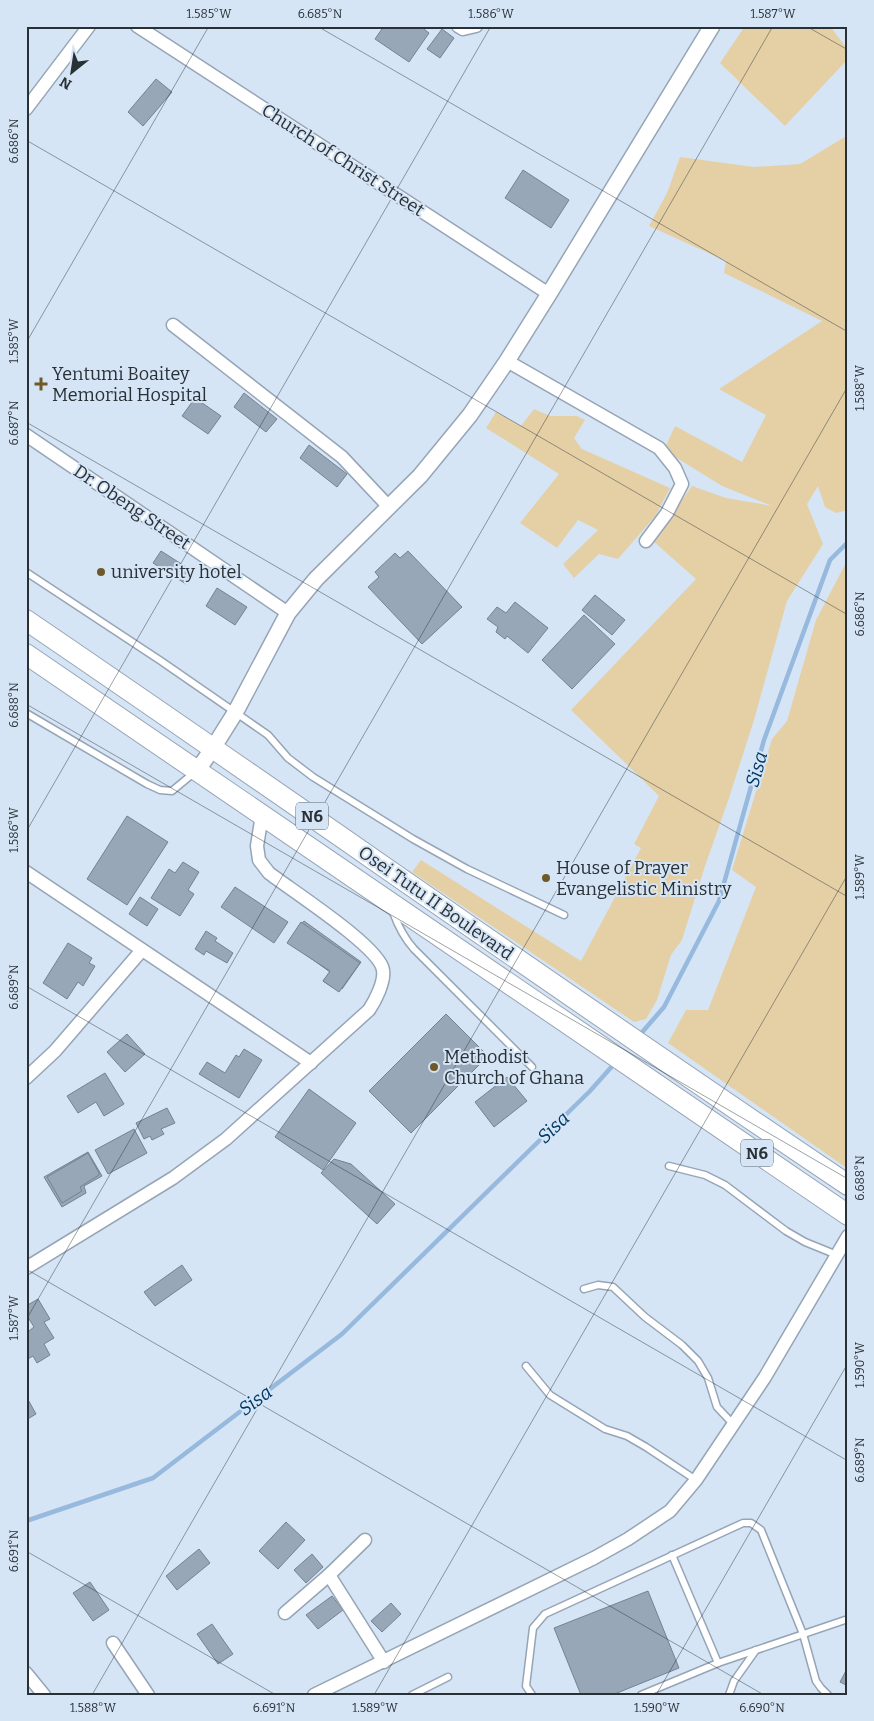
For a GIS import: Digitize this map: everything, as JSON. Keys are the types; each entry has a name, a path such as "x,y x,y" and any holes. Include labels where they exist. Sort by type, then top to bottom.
{"highway":[{"name":"Osei Tutu II Boulevard","path":"26,620 214,748 676,1070 848,1185"},
{"name":"Osei Tutu II Boulevard","path":"26,654 665,1092 848,1215"}],"street":[{"path":"26,109 89,26"},
{"name":"Church of Christ Street","path":"138,26 549,294"},
{"path":"458,26 463,29 476,26"},
{"path":"197,771 214,748 235,713 288,613 316,579 420,476 450,442 507,361 712,26"},
{"path":"174,325 342,457 389,507"},
{"path":"507,361 659,448 675,468 682,484 667,513 646,541"},
{"name":"Dr. Obeng Street","path":"26,436 288,613"},
{"path":"26,1268 173,1178 226,1139 369,1010 377,998 383,970 376,955 350,932 269,873 259,860 257,846 262,815"},
{"path":"26,872 311,1063"},
{"path":"26,1078 55,1051 142,950"},
{"path":"314,1695 594,1558 628,1539 670,1511 696,1480 734,1425 765,1377 847,1239"},
{"path":"285,1613 329,1575 365,1540"},
{"path":"329,1575 384,1662"},
{"path":"113,1643 148,1695"},
{"path":"26,1673 31,1688 44,1695"}],"lane":[{"path":"26,572 161,661 268,735 288,758 313,777 405,834 467,869 564,915"},
{"path":"26,713 160,790 172,791 197,771"},
{"path":"391,903 397,924 414,950 532,1067"},
{"path":"669,1166 705,1175 724,1184 786,1231 805,1242 837,1254"},
{"path":"584,1289 598,1285 613,1287 645,1316 682,1345 698,1361 708,1378 717,1407 734,1425"},
{"path":"526,1366 550,1395 605,1429 627,1436 646,1447 696,1480"},
{"path":"532,1695 526,1686 533,1628 545,1614 743,1523 751,1523 761,1530 803,1634 816,1681 828,1695"},
{"path":"672,1555 718,1663"},
{"path":"641,1695 718,1663 848,1619"},
{"path":"729,1695 734,1681 756,1650"},
{"path":"412,1695 448,1677"}],"shaded area":[{"path":"745,26 830,26 848,50 848,59 785,126 720,63"},
{"path":"848,135 848,510 836,513 825,507 818,486 807,504 823,544 787,601 754,720 682,940 671,955 657,1000 646,1019 634,1022 412,872 421,860 581,961 641,848 634,844 659,796 571,710 696,579 653,541 692,486 726,498 772,506 722,486 664,450 675,426 742,462 766,415 719,389 822,321 724,273 726,261 649,226 667,193 680,157 754,167 800,164"},
{"path":"534,409 550,416 577,416 585,420 574,438 582,449 670,488 656,515 618,559 599,554 574,578 563,564 598,530 578,520 557,548 520,523 559,474 486,428 496,412 521,426"},
{"path":"848,559 848,1169 668,1043 686,1010 708,1010 756,887 732,870 772,739 787,721 816,620"}],"building":[{"path":"384,26 420,26 429,33 409,62 375,39"},
{"path":"442,29 454,38 440,58 427,49"},
{"path":"156,79 172,92 143,126 128,112"},
{"path":"523,170 569,200 551,228 505,198"},
{"path":"244,393 277,419 266,432 234,407"},
{"path":"195,398 221,416 208,434 182,416"},
{"path":"309,445 347,474 337,487 300,458"},
{"path":"161,551 194,572 186,584 153,563"},
{"path":"408,551 462,607 422,644 368,587 379,577 375,572 395,553 400,558"},
{"path":"217,588 247,607 235,625 206,606"},
{"path":"595,595 625,620 612,635 582,610"},
{"path":"515,602 548,628 528,653 507,636 505,639 496,632 498,627 487,619 497,607 506,613"},
{"path":"584,615 615,644 572,689 542,660"},
{"path":"127,816 168,842 127,905 87,879"},
{"path":"183,862 199,872 188,890 194,894 180,916 151,898 169,869 175,873"},
{"path":"235,887 288,922 274,943 221,907"},
{"path":"140,897 158,909 147,926 129,914"},
{"path":"304,921 361,962 342,989 335,983 332,987 323,981 330,972 288,942"},
{"path":"301,922 360,963 339,992 323,981 330,971 287,943"},
{"path":"206,931 217,938 215,941 233,953 227,963 206,951 204,955 195,949"},
{"path":"68,943 92,958 89,963 95,966 83,986 78,982 67,999 43,983"},
{"path":"446,1014 488,1056 411,1133 369,1091"},
{"path":"127,1034 145,1054 125,1072 107,1052"},
{"path":"244,1049 262,1060 239,1098 199,1074 207,1062 225,1073 236,1055 239,1057"},
{"path":"105,1073 124,1104 104,1116 96,1102 78,1113 67,1096"},
{"path":"507,1077 527,1101 494,1127 475,1102"},
{"path":"309,1089 356,1123 323,1170 275,1137"},
{"path":"167,1108 175,1123 161,1129 164,1134 152,1140 150,1136 144,1139 136,1123"},
{"path":"134,1129 147,1153 108,1174 95,1150"},
{"path":"88,1152 102,1176 84,1186 86,1193 62,1207 44,1177"},
{"path":"88,1153 99,1175 80,1187 82,1191 62,1203 47,1177"},
{"path":"334,1159 351,1164 395,1204 377,1224 321,1173"},
{"path":"182,1265 192,1280 155,1306 144,1292"},
{"path":"38,1299 50,1319 44,1322 54,1338 44,1344 50,1355 37,1363 33,1356 26,1360 26,1326 29,1331 34,1327 26,1314 26,1306"},
{"path":"26,1396 36,1414 26,1420"},
{"path":"286,1522 305,1540 278,1569 259,1551"},
{"path":"199,1549 210,1563 177,1590 166,1576"},
{"path":"312,1554 323,1567 306,1583 294,1570"},
{"path":"90,1582 109,1610 93,1621 73,1593"},
{"path":"648,1591 679,1668 612,1695 581,1695 554,1628"},
{"path":"332,1596 343,1610 318,1629 306,1615"},
{"path":"391,1603 401,1614 382,1632 371,1621"},
{"path":"212,1624 233,1654 218,1664 197,1634"},
{"path":"848,1667 848,1686 840,1682"}],"waterway":[{"name":"Sisa","path":"638,1037 664,1007 719,901 764,740 830,560 848,542"},
{"name":"Sisa","path":"26,1521 153,1478 342,1334 590,1091 615,1063"}],"place":[{"name":"Yentumi Boaitey Memorial Hospital","path":"41,384"},
{"name":"university hotel","path":"101,572"},
{"name":"House of Prayer Evangelistic Ministry","path":"546,878"},
{"name":"Methodist Church of Ghana","path":"434,1067"}]}
